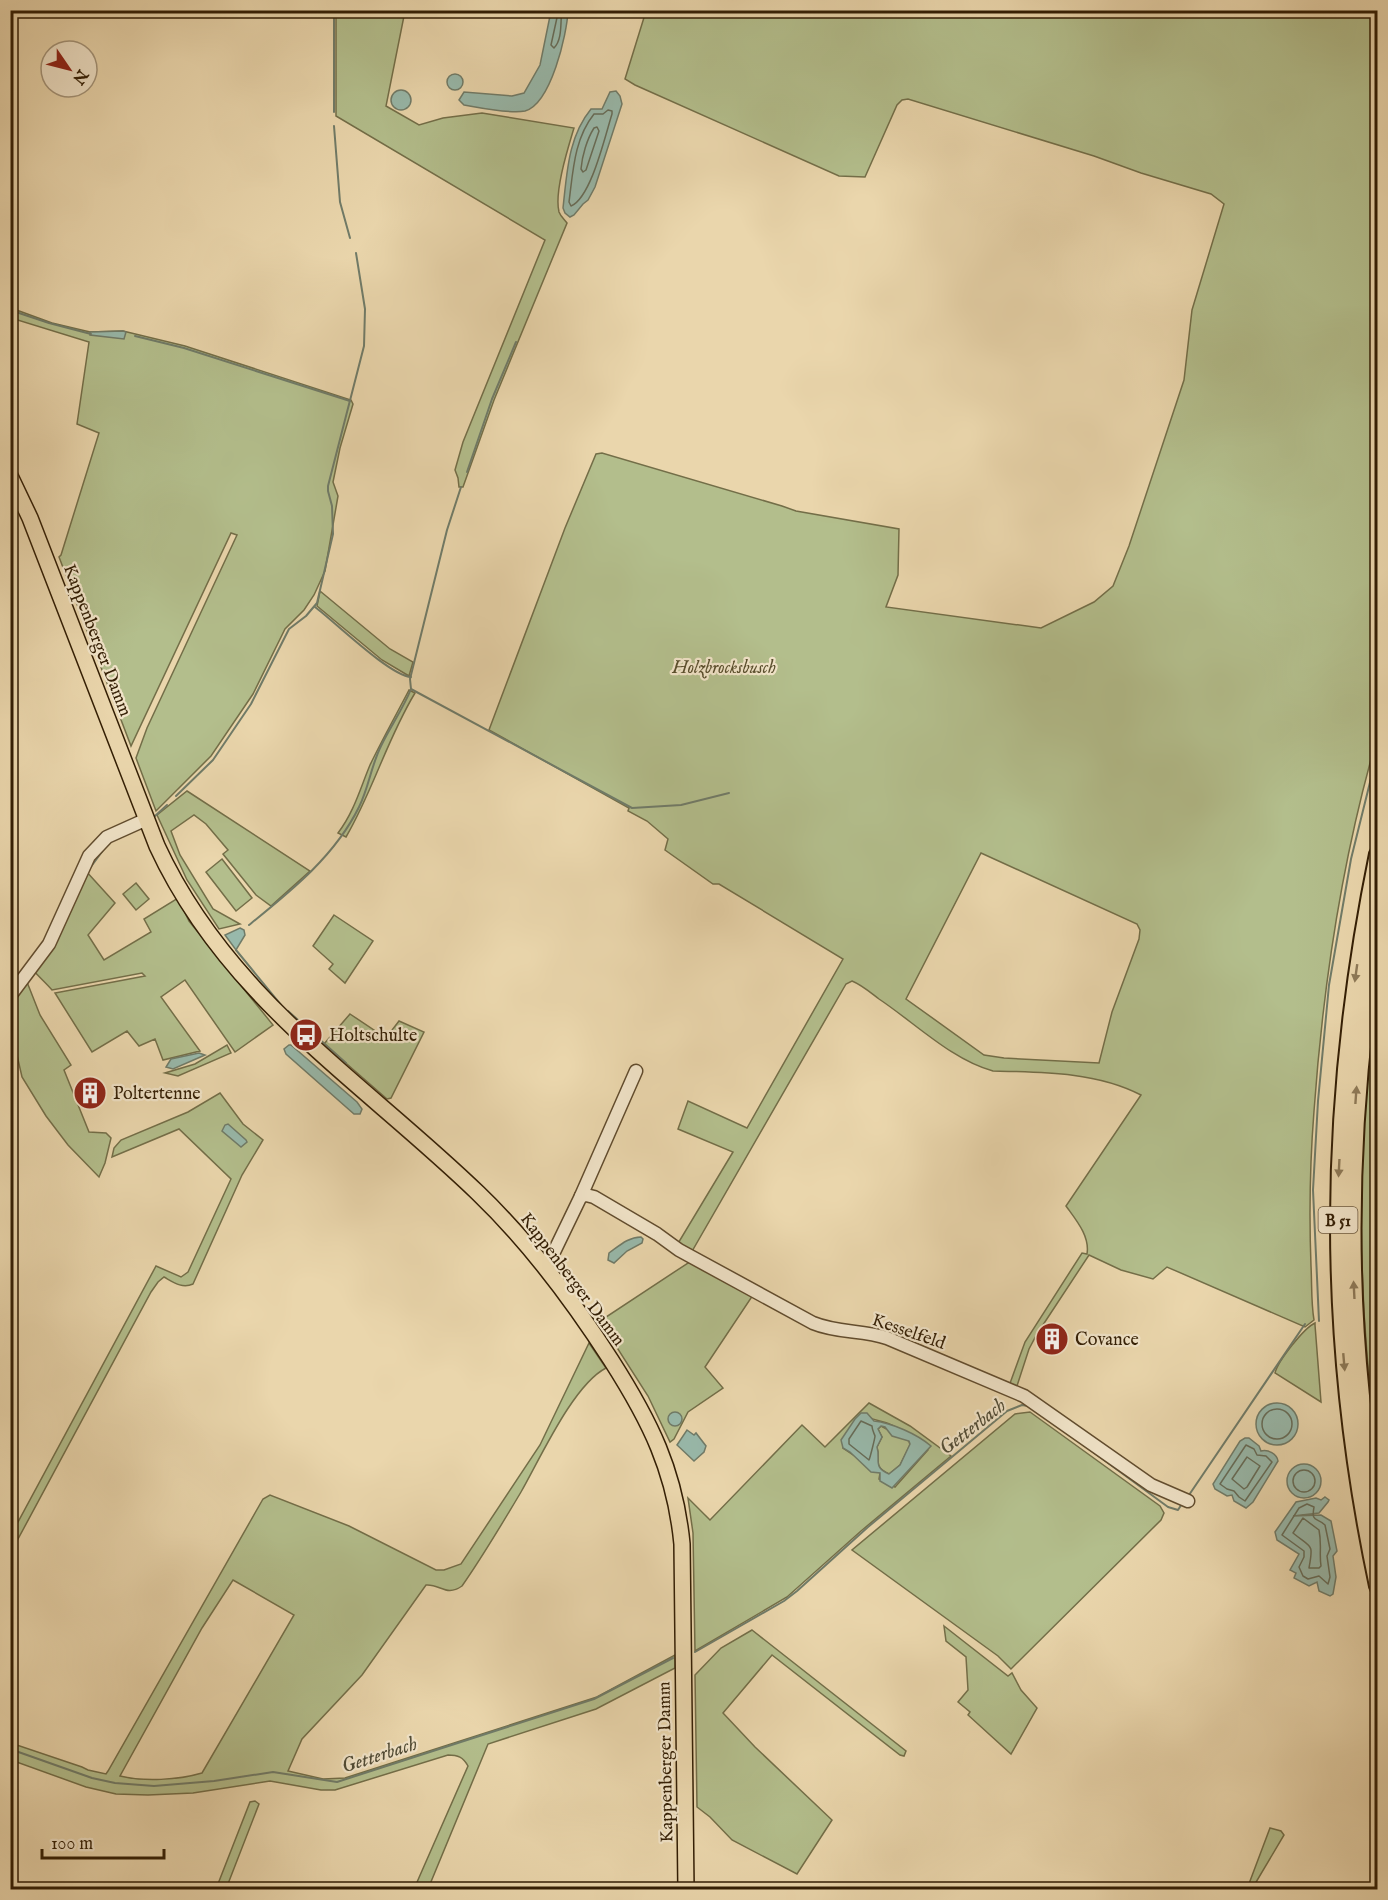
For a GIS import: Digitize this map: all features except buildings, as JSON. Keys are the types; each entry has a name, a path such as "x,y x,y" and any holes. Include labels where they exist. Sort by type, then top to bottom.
{"highway":[{"name":"B 51","path":"1377,854 1359,954 1347,1041 1337,1202 1339,1280 1348,1412 1357,1479 1377,1586"},
{"name":"B 51","path":"1377,925 1357,1089 1352,1209 1356,1349 1377,1515"}],"main road":[{"name":"Kappenberger Damm","path":"10,476 30,518 164,861 181,892 211,936 256,992 315,1050 474,1189 543,1265 624,1380 661,1451 675,1492 682,1544 686,1890"}],"street":[{"path":"10,996 49,944 89,855 107,837 147,819"},
{"path":"543,1265 553,1254 581,1196 636,1071"},
{"name":"Kesselfeld","path":"581,1196 594,1197 630,1217 679,1250 813,1323 831,1329 865,1332 887,1338 1024,1396 1151,1485 1185,1500"}],"green space":[{"path":"336,11 405,11 386,106 419,125 443,118 482,113 574,128 558,193 559,212 567,223 494,400 463,487 459,487 455,470 463,442 545,240 336,116"},
{"name":"Holzbrocksbusch","path":"646,11 1377,11 1377,738 1344,876 1323,1017 1311,1169 1310,1247 1314,1320 1305,1327 1167,1267 1153,1279 1121,1270 1089,1255 1037,1334 1029,1349 1016,1389 1009,1386 1025,1342 1082,1253 1087,1254 1084,1235 1066,1206 1141,1095 1124,1087 1088,1078 1050,1073 993,1071 978,1066 948,1050 852,981 846,984 691,1253 677,1245 733,1152 678,1129 688,1101 747,1128 843,959 719,884 713,884 665,850 668,839 647,821 628,811 629,808 489,730 565,528 596,454 602,453 796,511 899,529 898,575 886,607 1041,628 1094,602 1113,586 1129,546 1184,380 1192,310 1224,204 1211,194 908,99 902,100 897,105 865,177 839,176 625,79","holes":["981,853 1137,924 1140,930 1139,939 1112,1012 1099,1063 984,1055 906,999"]},
{"path":"11,308 52,323 90,332 123,331 185,346 351,400 353,404 333,482 338,496 325,571 314,595 304,610 285,629 253,694 211,756 156,811 136,758 147,728 237,535 231,533 131,746 59,557 99,433 77,424 89,342 11,318"},
{"path":"320,591 390,649 413,662 409,676 382,660 317,606"},
{"path":"409,690 415,693 396,728 346,837 338,833 353,809 370,765"},
{"path":"187,791 310,871 271,906 256,895 223,854 228,850 206,824 194,815 171,831 180,855 213,909 240,924 219,929 187,880 157,815"},
{"path":"222,859 252,898 236,911 206,872"},
{"path":"85,870 115,903 88,935 104,960 151,932 144,919 178,898 189,921 273,1025 235,1052 185,980 161,997 200,1051 163,1060 155,1039 139,1046 127,1031 92,1052 55,993 145,976 142,973 52,990 34,971"},
{"path":"136,883 149,899 136,910 123,894"},
{"path":"334,915 373,941 345,983 329,969 333,964 313,946"},
{"path":"27,982 40,1015 71,1065 64,1070 89,1132 106,1133 111,1138 99,1177 68,1145 46,1116 22,1077 11,1029 10,1005"},
{"path":"1377,991 1377,1445 1365,1331 1361,1218 1365,1105"},
{"path":"350,1014 386,1038 399,1021 424,1032 391,1098 387,1099 324,1044"},
{"path":"227,1045 231,1053 178,1076 165,1073 195,1064"},
{"path":"220,1093 243,1124 263,1140 242,1175 193,1284 181,1285 164,1277 151,1292 11,1552 11,1535 156,1266 181,1277 188,1272 231,1179 179,1129 112,1157 114,1148 121,1140 188,1112"},
{"path":"691,1261 753,1295 705,1367 723,1388 688,1412 674,1439 670,1442 648,1396 600,1321"},
{"path":"1315,1323 1321,1402 1275,1373 1292,1345"},
{"path":"589,1343 606,1368 581,1390 558,1424 507,1516 462,1586 448,1590 426,1585 362,1675 302,1739 288,1771 323,1779 345,1778 597,1697 675,1655 675,1668 596,1709 488,1744 428,1889 414,1889 468,1766 457,1756 448,1755 335,1790 321,1790 270,1781 193,1793 148,1795 116,1794 86,1787 11,1760 11,1743 106,1774 263,1499 270,1495 349,1526 436,1570 444,1570 461,1564 540,1445","holes":["233,1580 294,1615 202,1773 161,1779 120,1776 202,1628"]},
{"path":"869,1403 910,1426 951,1456 861,1531 787,1597 695,1651 693,1533 688,1498 710,1520 802,1425 825,1447","holes":["869,1417 898,1428 928,1450 895,1487 879,1479 880,1473 843,1448 843,1444"]},
{"path":"1030,1412 1160,1506 1164,1513 1161,1520 1011,1669 998,1656 852,1550 1015,1414"},
{"path":"881,1426 909,1441 910,1445 900,1465 889,1474 881,1468 878,1462 877,1447 882,1437 878,1429"},
{"path":"944,1626 1008,1676 1012,1673 1021,1690 1037,1708 1011,1754 968,1715 970,1712 958,1702 968,1690 966,1657 946,1641"},
{"path":"752,1630 906,1751 904,1756 900,1755 772,1655 723,1713 755,1747 832,1820 797,1874 732,1840 697,1807 695,1675 721,1648"},
{"path":"255,1801 259,1804 226,1889 216,1889 250,1802"},
{"path":"1270,1828 1281,1831 1284,1835 1252,1889 1247,1889"}],"water":[{"path":"551,11 568,11 565,35 550,82 543,96 534,106 525,111 511,112 464,105 459,100 464,92 512,96 524,93 540,65"},
{"path":"455,74 463,82 455,90 447,82"},
{"path":"401,90 408,93 411,100 408,107 401,110 394,107 391,100 394,93"},
{"path":"616,91 622,104 595,187 588,200 570,217 563,208 570,156 577,131 591,109 602,109 610,92"},
{"path":"90,332 126,332 124,339 90,335"},
{"path":"240,928 244,930 245,935 236,950 225,935"},
{"path":"289,1045 357,1102 362,1109 360,1114 354,1114 286,1054 284,1049"},
{"path":"199,1053 205,1055 173,1069 166,1067 171,1059"},
{"path":"228,1124 246,1140 247,1142 241,1147 222,1131"},
{"path":"641,1237 642,1243 627,1251 614,1263 608,1260 609,1253 620,1245"},
{"path":"1277,1403 1292,1409 1298,1424 1292,1439 1277,1445 1262,1439 1256,1424 1262,1409"},
{"path":"675,1412 680,1414 682,1419 680,1424 675,1426 670,1424 668,1419 670,1414"},
{"path":"861,1413 867,1413 874,1421 904,1430 931,1446 892,1488 880,1481 880,1473 871,1472 843,1448 841,1440","holes":["881,1426 885,1427 892,1436 909,1441 910,1444 900,1465 889,1474 881,1469 878,1462 877,1447 882,1437 878,1429"]},
{"path":"687,1430 694,1435 696,1433 706,1446 704,1452 694,1461 677,1445"},
{"path":"1249,1438 1259,1446 1261,1451 1274,1454 1278,1461 1253,1502 1246,1508 1234,1501 1232,1495 1227,1496 1215,1489 1213,1484 1240,1441"},
{"path":"1304,1464 1316,1469 1321,1481 1316,1493 1304,1498 1292,1493 1287,1481 1292,1469"},
{"path":"1325,1497 1329,1500 1319,1513 1293,1516 1321,1515 1331,1521 1337,1551 1333,1556 1336,1577 1333,1594 1330,1596 1319,1591 1317,1582 1309,1586 1294,1578 1296,1573 1290,1570 1299,1554 1277,1540 1275,1532 1296,1502 1316,1498 1321,1500"}],"waterway":[{"path":"334,10 334,112"},
{"path":"334,126 340,202 350,238"},
{"path":"176,796 213,760 251,704 289,629 306,616 317,603 333,534 332,506 328,486 364,346 365,309 356,253"},
{"path":"10,310 91,334"},
{"path":"135,336 184,348 350,401"},
{"path":"467,472 492,399 516,342"},
{"path":"249,925 296,886 325,857 349,825 359,807 378,754 411,689 410,679 447,530 461,487"},
{"path":"315,607 390,668 411,677"},
{"path":"411,689 632,808 681,805 729,793"},
{"path":"1319,1321 1313,1190 1318,1101 1329,985 1351,859 1378,750"},
{"path":"155,816 167,805"},
{"path":"90,868 104,849"},
{"path":"55,944 64,924"},
{"path":"236,950 281,1005"},
{"path":"288,1011 346,1063"},
{"name":"Getterbach","path":"1372,1307 1378,1306"},
{"name":"Getterbach","path":"1189,1495 1305,1324"},
{"name":"Getterbach","path":"695,1652 784,1601 868,1527 1007,1411 1022,1405 1028,1406"},
{"name":"Getterbach","path":"1089,1449 1168,1507 1178,1510 1183,1502"},
{"name":"Getterbach","path":"10,1749 92,1778 115,1783 154,1786 214,1781 273,1772 337,1782 594,1699 673,1658"}],"place":[{"name":"Holtschulte","path":"306,1035"},
{"name":"Poltertenne","path":"90,1093"},
{"name":"Covance","path":"1052,1339"}]}
